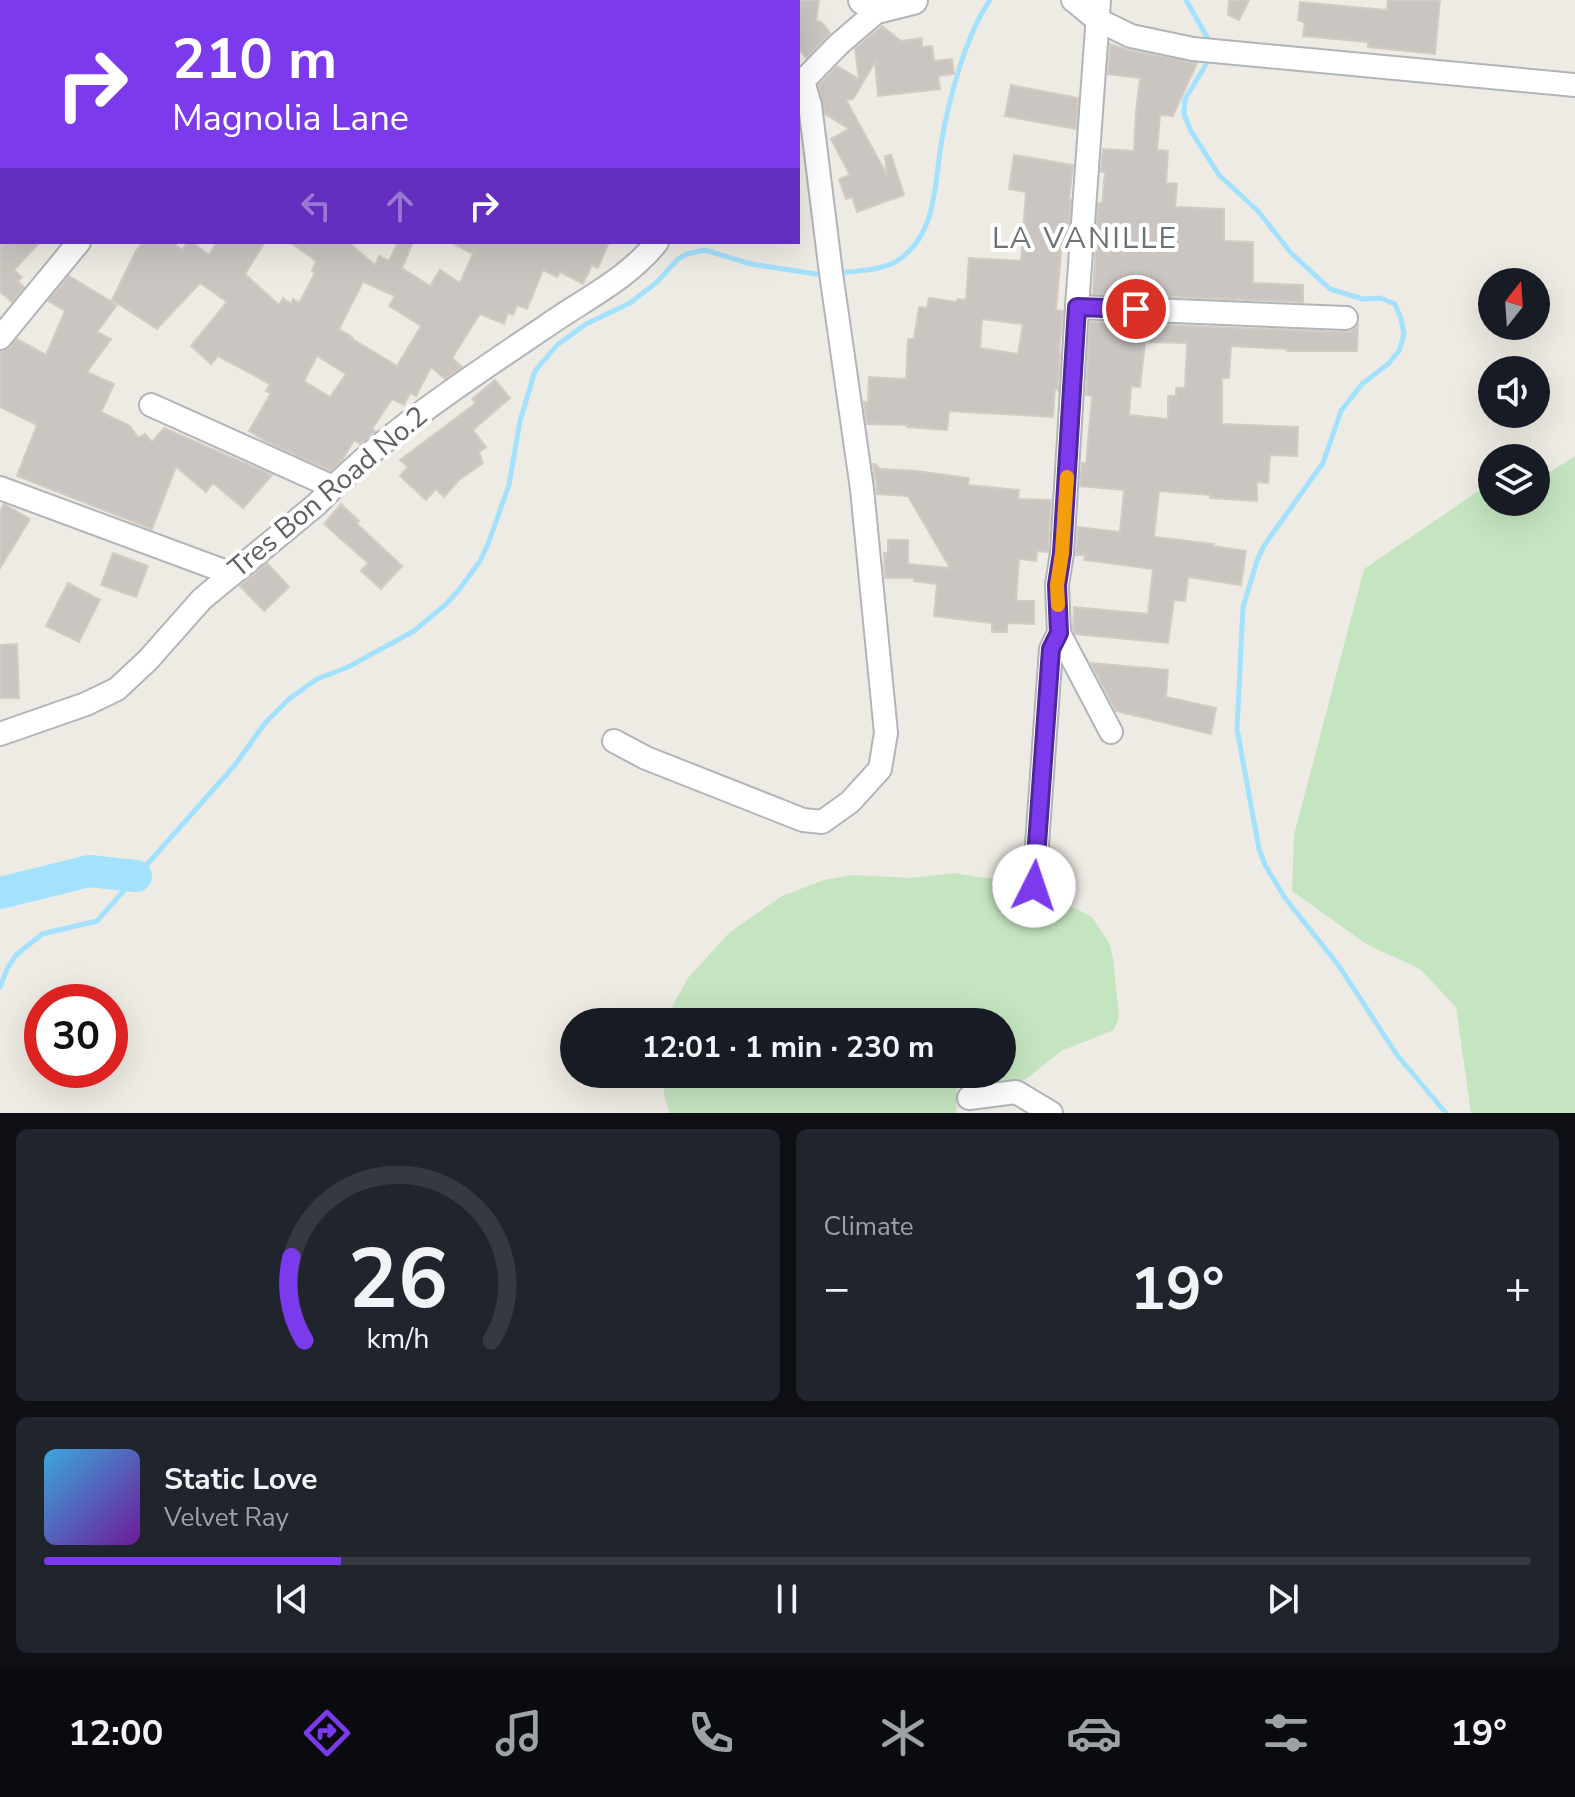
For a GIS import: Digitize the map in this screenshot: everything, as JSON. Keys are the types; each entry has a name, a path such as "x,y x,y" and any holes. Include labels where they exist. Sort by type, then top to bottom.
{"street":[{"path":"614,741 646,758 803,820 822,822 850,802 880,769 886,733 862,489 810,105 801,83 872,4 913,0"},
{"path":"1073,0 1098,10 1131,36 1193,49 1575,85"},
{"path":"1098,10 1062,553 1057,585 1059,633 1111,732"},
{"path":"0,338 77,244"},
{"name":"Tres Bon Road No.2","path":"0,734 86,704 117,689 148,660 202,599 317,504 409,421 560,316 600,292 655,244"},
{"path":"1077,307 1346,318"},
{"path":"151,405 333,487"},
{"path":"0,488 232,574"},
{"path":"1034,886 1051,649 1059,633"},
{"path":"969,1098 1016,1092 1051,1113"}],"green space":[{"path":"1575,456 1575,1113 1471,1113 1456,1007 1420,969 1366,944 1292,891 1294,835 1364,569 1478,491 1478,516 1550,516 1550,472"},
{"path":"954,873 1011,882 1092,917 1109,943 1113,957 1119,1017 1114,1030 1061,1051 1025,1080 1016,1080 1016,1008 672,1008 688,978 730,932 782,896 824,880 852,875 911,878"},
{"path":"664,1088 957,1088 956,1113 670,1113"}],"building":[{"path":"800,0 819,0 816,21 821,22 830,33 806,58 800,50"},
{"path":"1229,0 1249,0 1239,20 1228,15"},
{"path":"1388,0 1440,0 1435,54 1368,47 1368,42 1303,36 1305,23 1298,20 1300,2 1387,10"},
{"path":"882,26 901,41 922,38 922,47 932,46 934,61 952,59 954,74 938,76 940,89 878,96 875,62 853,99 846,100 887,175 885,156 891,155 904,195 857,212 852,197 846,199 839,179 850,175 831,139 849,129 825,114 819,85 837,66 859,79 855,49"},
{"path":"1110,44 1197,63 1173,116 1160,115 1157,150 1168,151 1166,183 1177,184 1175,207 1224,209 1224,241 1253,242 1253,283 1303,285 1303,302 1093,294 1098,203 1102,203 1105,172 1101,172 1103,149 1134,151 1140,78 1108,74"},
{"path":"1011,85 1078,98 1076,129 1005,116"},
{"path":"1014,155 1073,165 1068,242 1062,242 1056,310 1063,311 1058,390 1055,387 1053,417 949,411 947,430 867,424 864,402 868,403 869,377 906,379 908,339 914,339 919,307 927,308 929,298 956,302 958,299 966,300 969,258 1021,261 1026,192 1009,189","holes":["982,319 1023,324 1018,354 980,348"]},
{"path":"0,244 38,244 14,270 22,277 18,281 24,287 12,302 0,292"},
{"path":"141,244 174,244 182,250 186,244 195,244 209,255 216,244 264,244 245,274 279,305 283,298 291,304 293,299 299,303 315,273 312,271 316,261 293,244 350,244 375,265 379,256 389,261 397,244 412,244 402,268 430,286 440,270 460,283 473,254 454,244 608,244 598,268 592,265 583,284 560,272 557,277 543,270 527,309 517,305 513,315 508,313 504,324 480,314 452,358 462,367 445,379 431,367 416,396 410,393 404,405 392,399 372,429 375,431 360,444 354,440 343,459 331,471 249,431 271,393 266,391 270,384 218,356 211,364 191,346 227,302 200,283 157,329 112,300","holes":["363,282 395,296 389,306 421,326 397,366 339,329","317,356 346,374 330,397 304,381"]},
{"path":"69,276 117,305 97,332 111,339 87,372 114,384 101,412 130,426 138,438 145,434 152,442 164,428 272,475 243,508 213,483 206,492 176,467 152,529 17,476 37,425 0,407 0,352 17,339 46,355 65,311 48,301"},
{"path":"1090,322 1345,332 1352,331 1358,325 1357,351 1287,351 1231,346 1229,378 1222,378 1222,424 1298,427 1297,456 1270,455 1268,483 1257,482 1257,501 1159,491 1154,537 1246,551 1241,585 1188,577 1185,601 1174,600 1168,643 1075,634 1073,629 1074,607 1148,614 1153,569 1084,560 1085,555 1076,555 1078,527 1120,532 1124,490 1080,486 1082,463 1086,464 1092,396 1086,395","holes":["1145,342 1187,343 1185,388 1176,388 1176,396 1168,396 1168,419 1129,415 1131,386 1140,387"]},
{"path":"495,380 510,398 473,430 486,447 479,452 483,463 459,480 444,497 436,489 426,500 400,476 408,467 400,460 476,403 472,399"},
{"path":"873,464 880,469 969,478 968,485 1019,490 1018,499 1051,500 1048,552 1037,551 1036,561 1019,559 1016,601 1034,601 1034,624 1007,623 1007,632 992,632 992,623 934,616 937,584 914,581 914,578 885,578 884,553 888,553 888,540 908,540 908,564 950,568 908,496 877,494"},
{"path":"4,504 30,519 0,568 0,511"},
{"path":"341,504 359,521 356,523 402,566 381,589 361,571 368,563 324,524"},
{"path":"113,553 148,566 136,597 101,585"},
{"path":"267,563 289,587 264,611 240,586"},
{"path":"68,583 100,600 79,642 46,626"},
{"path":"17,644 19,698 0,698 0,645"},
{"path":"1091,663 1168,670 1166,697 1216,708 1211,734 1116,711"}],"waterway":[{"path":"837,273 883,267 897,261 920,238 935,193 953,90 973,32 990,0"},
{"path":"1186,0 1207,37 1208,45"},
{"path":"1208,58 1185,99 1184,114 1219,175 1258,211 1291,253 1330,289 1363,299 1380,298 1395,304 1401,319 1404,334 1399,351 1362,384 1341,411 1323,463 1258,558 1243,607 1237,729 1259,849 1265,865 1285,898 1339,966 1397,1055 1446,1113"},
{"path":"0,987 16,955 42,934 97,921 235,765 265,723 289,699 317,679 348,667 414,631 458,591 480,561 509,485 520,421 535,371 557,345 586,324 630,303 687,254 705,250 751,264 827,273"},
{"path":"0,893 89,871 136,876"}],"slow traffic":[{"path":"1058,605 1057,585 1067,477"}],"district":[{"name":"LA VANILLE","path":"1085,238"}],"route":[{"path":"1034,886 1051,649 1059,633 1057,585 1062,553 1077,307 1136,309"}]}
